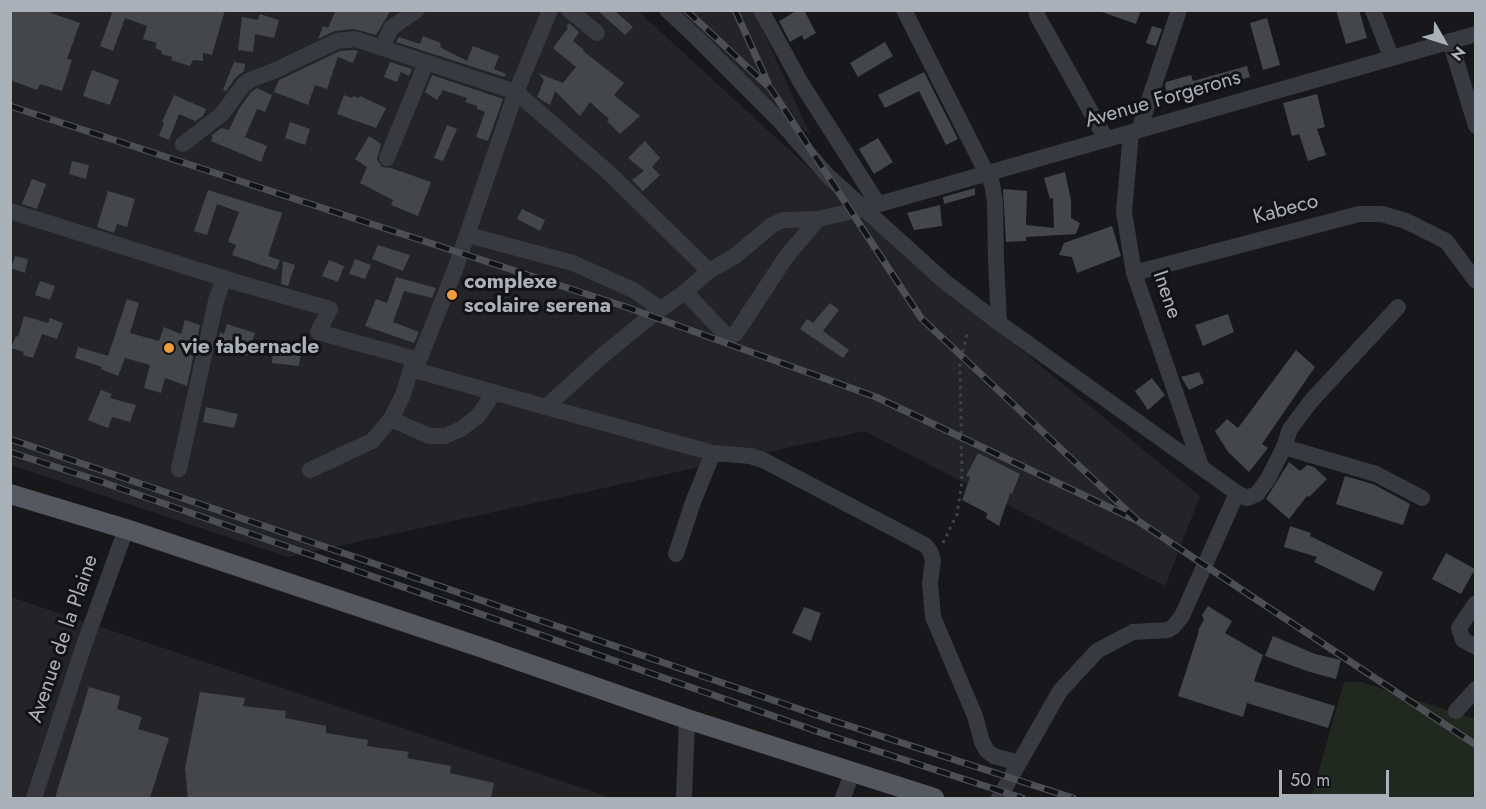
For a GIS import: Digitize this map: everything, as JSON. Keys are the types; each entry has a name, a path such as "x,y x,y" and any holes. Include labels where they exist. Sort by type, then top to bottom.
{"main road":[{"path":"10,494 126,529 687,719 934,798"}],"street":[{"path":"382,48 391,28 417,10"},
{"path":"310,470 372,441 390,419 403,395 468,235 516,92 550,10"},
{"path":"569,10 597,33"},
{"path":"667,10 779,120 828,176 870,206 944,281 999,323 1247,498 1257,494 1268,479 1290,429 1312,400 1398,307"},
{"path":"761,10 870,206"},
{"path":"904,10 992,184 995,202 999,323"},
{"path":"1036,10 1106,139"},
{"name":"Inene","path":"1179,10 1135,131 1124,212 1134,273 1201,466"},
{"path":"1373,10 1391,57"},
{"name":"Avenue Forgerons","path":"546,407 602,356 709,271 735,256 772,225 783,220 818,219 870,206 1476,34"},
{"path":"183,144 222,114 244,84 250,80 337,40 355,39 516,92 608,172 709,271"},
{"path":"1450,41 1476,126"},
{"path":"387,158 426,63"},
{"path":"10,211 330,309 318,332 494,393 713,453 750,456 763,460 925,545 933,560 930,583 933,617 975,716 982,742 987,751 994,756 1019,763"},
{"name":"Kabeco","path":"1134,273 1359,213 1382,214 1406,220 1446,241 1476,281"},
{"path":"685,291 730,337 736,333 786,257 818,219"},
{"path":"468,235 573,263 633,290 661,309"},
{"path":"179,469 216,301 224,278"},
{"path":"390,419 429,436 445,436 461,429 478,416 494,393"},
{"path":"1284,447 1335,460 1376,474 1422,498"},
{"path":"676,554 693,502 713,453"},
{"path":"999,798 1059,691 1097,651 1133,632 1168,630 1182,616 1237,493"},
{"name":"Avenue de la Plaine","path":"34,798 83,648 126,529"},
{"path":"1476,603 1459,628 1463,640 1476,647"},
{"path":"1456,711 1476,689"},
{"path":"684,798 687,719"},
{"path":"843,798 852,772"}],"path":[{"path":"942,545 957,514 962,482 960,363 968,330"}],"shaded area":[{"path":"637,10 894,246 1200,496 1165,586 864,431 288,557 11,465 11,11"},
{"path":"672,11 754,11 811,136"},
{"path":"11,597 612,798 11,798"},
{"path":"1344,682 1361,682 1475,719 1475,798 1311,798"}],"building":[{"path":"10,10 52,10 51,13 80,23 67,59 72,60 62,91 40,84 37,90 10,80"},
{"path":"108,10 225,10 212,55 203,53 203,61 193,60 190,66 161,54 162,51 155,48 157,43 143,39 147,26 125,18 113,51 100,46 112,13"},
{"path":"336,10 391,10 376,35 354,29 335,31 318,39 323,26 328,28"},
{"path":"597,10 614,10 633,27 625,35"},
{"path":"798,10 804,10 816,33 804,40 802,35 790,42 779,21"},
{"path":"1102,10 1141,10 1136,24 1102,12"},
{"path":"1336,10 1359,10 1367,38 1346,44"},
{"path":"260,14 279,20 274,38 255,34 253,52 238,50 242,17 258,20"},
{"path":"1267,18 1280,65 1263,70 1250,23"},
{"path":"569,23 579,32 573,41 624,83 614,95 640,116 620,134 607,121 609,119 590,102 580,116 555,91 550,105 537,97 544,80 538,73 563,83 576,67 553,48 568,28 566,27"},
{"path":"1152,26 1162,29 1156,46 1146,43"},
{"path":"423,36 441,43 440,47 467,61 473,46 499,56 494,69 506,74 504,77 396,42 399,37 420,44"},
{"path":"885,42 893,56 858,77 850,63"},
{"path":"340,51 358,51 353,63 338,57 327,89 315,85 308,105 274,92 279,80"},
{"path":"234,62 245,64 244,71 236,77 226,91 223,90"},
{"path":"390,62 412,69 409,76 401,72 397,82 384,77"},
{"path":"1247,66 1250,77 1169,100 1166,82 1191,75 1193,81"},
{"path":"92,70 119,80 110,105 83,96"},
{"path":"924,72 958,139 946,145 919,91 885,108 878,95"},
{"path":"432,75 503,99 488,141 476,137 485,112 465,102 467,98 443,90 437,100 425,92"},
{"path":"257,88 272,95 265,112 257,109 245,137 267,146 261,162 211,141 213,137 211,136 221,128 229,130 239,109 251,92"},
{"path":"1317,94 1325,127 1317,129 1326,155 1308,161 1299,134 1292,136 1283,103"},
{"path":"174,95 206,109 203,116 195,121 179,114 169,140 159,136 164,123 162,122"},
{"path":"344,95 352,98 360,96 386,108 376,128 337,114"},
{"path":"290,122 310,129 305,145 285,138"},
{"path":"447,125 457,129 443,161 434,158"},
{"path":"369,136 381,144 377,159 382,167 431,182 418,216 391,205 393,200 360,183 367,167 355,159"},
{"path":"878,138 893,162 874,174 859,149"},
{"path":"645,141 660,158 652,167 660,175 643,191 632,180 644,171 628,158"},
{"path":"72,161 89,165 86,179 69,174"},
{"path":"1065,172 1071,200 1071,218 1080,223 1076,234 1026,237 1026,241 1006,242 1003,189 1027,191 1026,225 1054,228 1053,198 1050,199 1044,178"},
{"path":"32,179 46,184 37,209 22,204"},
{"path":"975,188 975,195 944,204 943,197"},
{"path":"208,190 282,213 268,256 280,260 276,270 232,255 236,245 228,242 239,212 217,204 207,235 194,231"},
{"path":"108,191 135,199 127,227 117,224 114,233 97,227"},
{"path":"940,205 942,226 914,230 907,213"},
{"path":"522,209 545,220 540,231 517,219"},
{"path":"1112,226 1121,256 1077,273 1072,257 1059,255 1064,243"},
{"path":"378,245 410,255 403,271 372,259"},
{"path":"15,256 28,259 25,273 11,268"},
{"path":"355,259 371,265 365,279 349,274"},
{"path":"329,260 344,266 338,282 322,276"},
{"path":"283,261 295,265 288,286 281,284"},
{"path":"396,277 436,288 432,298 404,291 393,322 419,332 414,343 365,326 376,299 387,303"},
{"path":"40,281 55,286 50,300 35,295"},
{"path":"127,299 139,303 130,333 159,341 164,327 181,334 185,320 200,325 187,386 165,378 161,393 144,388 150,365 125,358 118,376 101,369 102,367 75,358 78,347 108,356"},
{"path":"830,303 839,310 823,331 849,350 843,358 800,329 807,319 813,323"},
{"path":"1228,314 1234,332 1203,346 1195,325"},
{"path":"24,316 48,323 50,318 63,323 57,339 42,334 33,358 11,348 16,336 18,337"},
{"path":"227,324 255,333 247,356 217,346 220,332 224,334"},
{"path":"273,350 301,352 299,366 272,363"},
{"path":"1296,350 1315,367 1262,444 1268,448 1249,472 1228,452 1215,431 1227,419 1238,428"},
{"path":"1199,372 1204,383 1189,390 1181,377"},
{"path":"1152,378 1165,395 1148,410 1135,391"},
{"path":"101,390 112,394 110,398 136,405 130,422 112,417 108,428 88,420"},
{"path":"206,407 238,414 234,428 203,422"},
{"path":"978,453 1020,474 1012,494 1010,493 999,526 986,518 987,513 962,500 970,477 966,476"},
{"path":"1289,462 1300,471 1307,465 1314,467 1327,479 1309,497 1307,496 1289,519 1266,499"},
{"path":"1345,476 1373,484 1410,504 1403,525 1336,504"},
{"path":"1290,526 1311,533 1310,536 1383,572 1374,591 1314,562 1317,557 1284,547"},
{"path":"1446,553 1475,569 1461,594 1432,579"},
{"path":"1208,606 1232,621 1225,633 1263,655 1254,681 1335,706 1328,728 1247,703 1243,717 1178,696 1198,630 1204,620 1202,615"},
{"path":"804,607 821,613 811,641 792,633"},
{"path":"1273,636 1315,654 1341,660 1336,679 1265,656"},
{"path":"89,687 120,696 117,709 142,717 138,729 169,738 150,798 55,798"},
{"path":"200,692 245,698 243,706 286,711 285,718 326,726 326,733 368,740 367,746 409,752 407,758 451,766 450,773 494,783 491,798 188,798 185,768"}],"railway":[{"path":"686,10 771,89 921,318 1138,521 1476,745"},
{"path":"735,10 768,83"},
{"path":"10,106 626,307 876,397 1138,521"},
{"path":"10,439 828,719 1073,798"},
{"path":"10,452 822,733 1022,798"}],"place":[{"name":"complexe scolaire serena","path":"452,295"},
{"name":"vie tabernacle","path":"169,348"}]}
